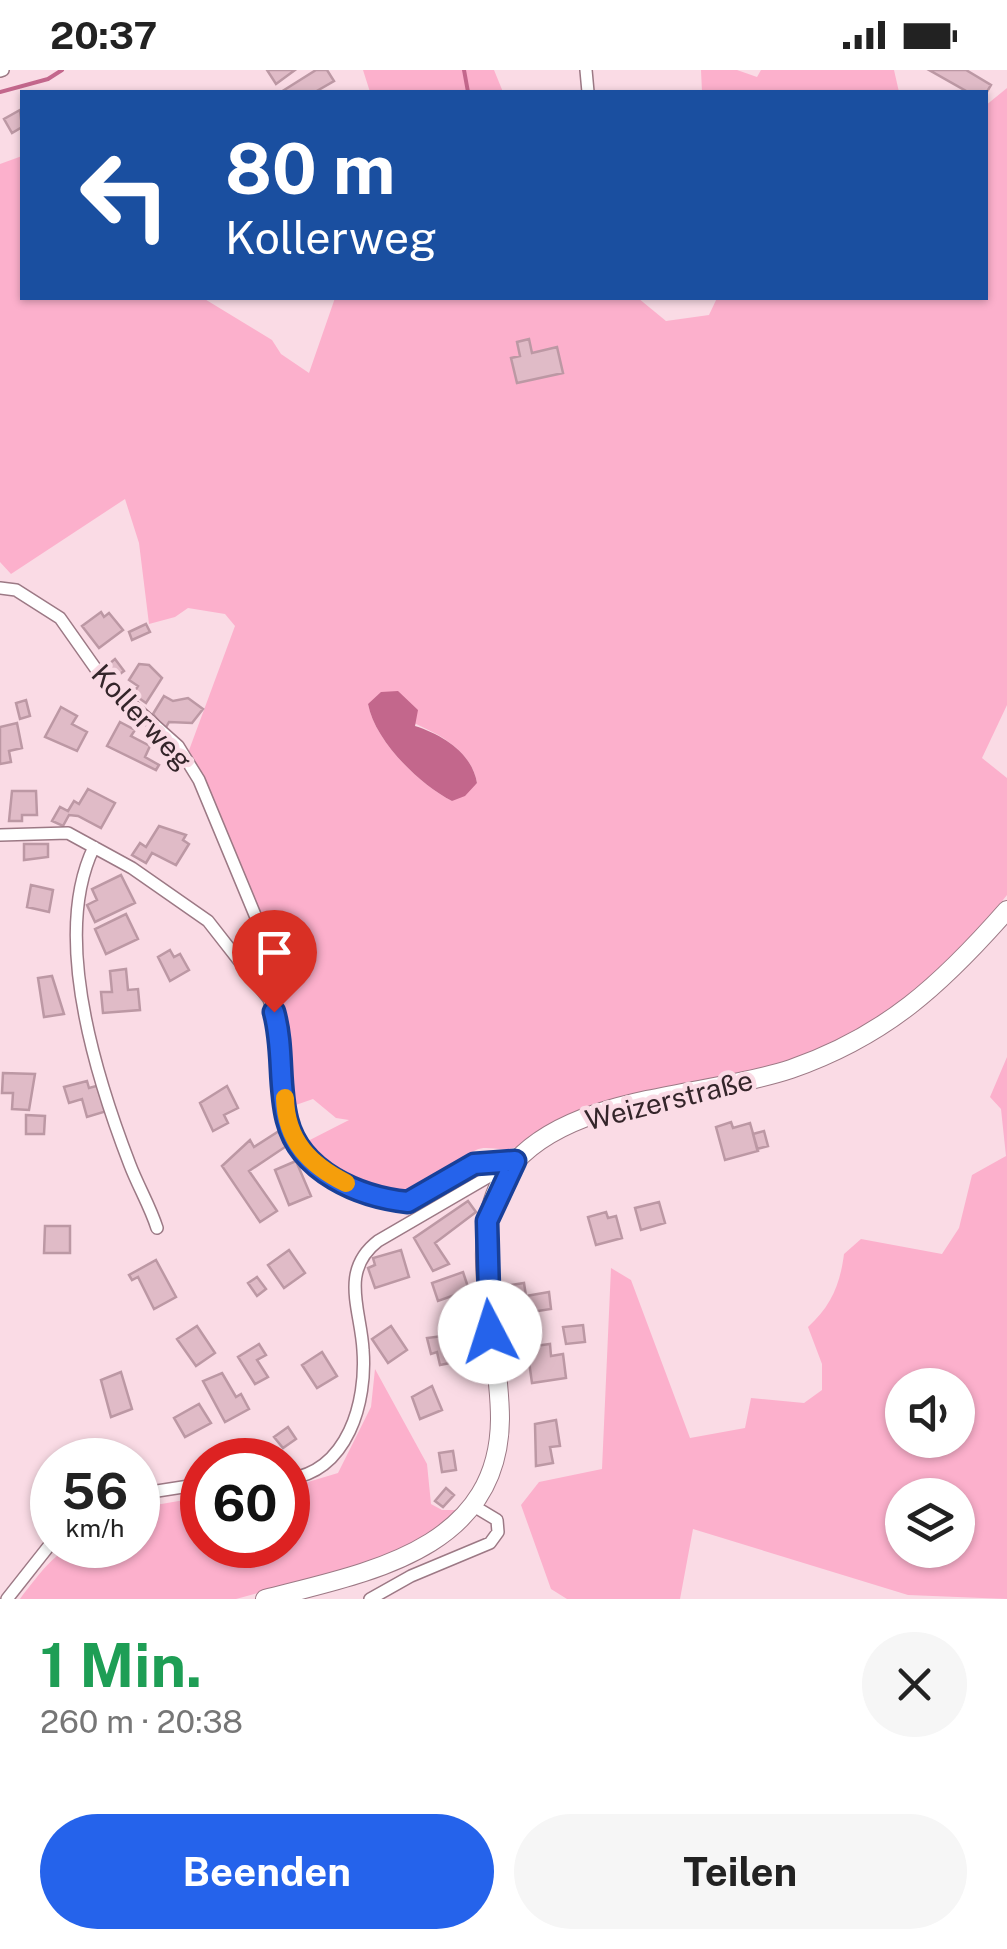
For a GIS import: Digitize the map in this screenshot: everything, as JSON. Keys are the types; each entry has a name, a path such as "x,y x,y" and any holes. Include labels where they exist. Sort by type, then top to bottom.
{"main road":[{"name":"Weizerstraße","path":"265,1599 363,1574 422,1552 472,1505 494,1462 500,1422 488,1310 487,1221 515,1161 548,1136 586,1118 744,1082 851,1044 922,1000 1007,910"}],"street":[{"name":"Kollerweg","path":"0,588 16,590 60,618 103,679 187,760 255,911 264,943 269,999 281,1040 287,1122 306,1158 328,1174 371,1194 408,1202 474,1164 515,1161"},
{"name":"Kollerweg","path":"0,835 68,833 94,847 198,912 225,939 269,999"},
{"path":"94,847 75,904 87,1021 126,1154 157,1228"},
{"path":"310,1472 336,1454 352,1429 363,1380 364,1347 354,1286 363,1255 378,1241 515,1161"},
{"path":"370,1599 411,1576 490,1542 498,1532 497,1520 472,1505"},
{"path":"8,1599 32,1568"}],"shaded area":[{"path":"363,70 494,70 502,90 369,90"},
{"path":"701,70 737,70 757,77 761,70 894,70 899,90 702,90"},
{"path":"1007,88 1007,705 982,758 1007,778 1007,895 952,957 912,994 842,1039 744,1075 572,1115 513,1148 476,1150 417,1195 380,1193 335,1172 302,1144 349,1120 336,1118 313,1099 290,1107 264,926 227,833 188,753 235,626 225,614 188,608 175,617 149,624 139,543 125,499 11,574 0,562 0,164 20,157 20,300 206,300 272,340 281,354 309,373 334,300 640,300 666,321 709,315 716,300 988,300 988,104","holes":["368,704 449,742 472,767 477,783 452,801 400,760 379,732"]},
{"path":"398,691 418,710 415,726 446,740 469,763 477,783 465,796 452,801 426,784 400,760 379,732 368,704 381,692"},
{"path":"1007,1057 1007,1599 908,1595 693,1529 680,1599 567,1599 551,1589 521,1505 539,1482 602,1469 611,1268 631,1280 690,1438 745,1428 751,1398 804,1403 822,1390 822,1364 808,1327 833,1294 844,1254 861,1239 942,1254 959,1228 972,1175 1006,1156 1001,1109 990,1097"},
{"path":"375,1369 427,1464 431,1504 442,1510 458,1510 423,1540 368,1562 236,1599 20,1599 45,1568 160,1568 160,1504 180,1501 180,1568 310,1568 310,1481 338,1473 371,1407"}],"building":[{"path":"267,70 295,70 276,84"},
{"path":"316,70 327,70 334,81 318,90 284,90"},
{"path":"929,70 966,70 991,85 988,90 964,90"},
{"path":"20,110 20,128 12,133 4,119"},
{"path":"529,339 532,353 557,347 563,373 517,383 511,358 520,356 517,342"},
{"path":"101,612 104,617 109,613 123,630 99,648 82,626"},
{"path":"146,624 150,632 132,640 129,632"},
{"path":"115,659 124,671 113,679 104,668"},
{"path":"139,664 149,665 162,678 146,703 133,694 138,686 129,680"},
{"path":"164,696 173,701 188,698 203,709 192,723 169,722 165,729 153,714"},
{"path":"26,700 30,716 20,719 16,703"},
{"path":"61,707 77,716 72,724 87,732 77,751 45,737"},
{"path":"120,722 135,730 131,736 150,746 145,757 159,765 156,770 107,746"},
{"path":"17,723 22,748 9,751 11,762 0,764 0,727"},
{"path":"88,789 115,803 101,828 78,816 69,815 63,826 52,821 60,807 68,811 74,801 79,804"},
{"path":"12,791 36,791 37,815 22,815 22,821 9,821"},
{"path":"159,826 186,835 183,840 189,844 176,865 152,853 146,863 132,855 140,843 146,847"},
{"path":"24,844 48,844 48,857 24,860"},
{"path":"121,875 135,903 95,922 87,905 97,900 92,889"},
{"path":"31,885 53,890 49,912 27,907"},
{"path":"126,914 138,939 106,954 95,929"},
{"path":"170,950 174,957 180,954 189,970 170,981 158,957"},
{"path":"126,969 128,990 138,989 140,1010 103,1013 101,992 112,992 110,971"},
{"path":"52,976 64,1014 44,1017 38,978"},
{"path":"3,1073 35,1074 29,1110 12,1109 13,1093 2,1093"},
{"path":"87,1081 89,1088 100,1085 107,1111 87,1117 82,1099 69,1103 64,1087"},
{"path":"227,1086 238,1108 224,1115 228,1123 213,1131 200,1103"},
{"path":"26,1115 45,1116 44,1134 26,1134"},
{"path":"731,1122 733,1128 750,1123 758,1151 725,1160 716,1127"},
{"path":"279,1131 288,1145 249,1171 277,1211 260,1222 222,1166 250,1140 254,1147"},
{"path":"764,1131 768,1146 757,1149 753,1134"},
{"path":"296,1161 311,1196 289,1205 275,1170"},
{"path":"468,1201 476,1212 435,1243 449,1264 433,1271 414,1238"},
{"path":"659,1202 665,1223 641,1230 635,1208"},
{"path":"606,1212 608,1218 616,1216 622,1238 596,1245 588,1217"},
{"path":"45,1226 70,1226 70,1253 44,1253"},
{"path":"289,1250 305,1273 284,1288 268,1265"},
{"path":"401,1250 409,1277 375,1288 368,1268 375,1265 373,1258"},
{"path":"156,1260 176,1297 154,1309 138,1277 132,1280 129,1275"},
{"path":"463,1272 469,1290 438,1301 432,1283"},
{"path":"257,1277 266,1289 257,1296 248,1283"},
{"path":"524,1283 526,1296 549,1292 551,1309 531,1312 532,1320 510,1323 504,1286"},
{"path":"583,1325 585,1342 566,1344 563,1327"},
{"path":"197,1326 215,1353 196,1366 177,1339"},
{"path":"391,1326 407,1350 388,1363 372,1339"},
{"path":"459,1334 465,1360 440,1365 437,1352 431,1354 427,1338"},
{"path":"259,1344 266,1355 257,1360 268,1377 255,1384 238,1357"},
{"path":"550,1344 551,1356 563,1354 566,1378 532,1383 527,1347"},
{"path":"322,1352 337,1376 317,1388 302,1365"},
{"path":"121,1372 132,1409 111,1417 101,1380"},
{"path":"222,1373 236,1397 241,1394 249,1409 225,1422 203,1381"},
{"path":"432,1386 442,1410 420,1419 412,1397"},
{"path":"199,1404 211,1423 185,1437 174,1418"},
{"path":"556,1420 560,1446 550,1447 553,1463 536,1466 535,1424"},
{"path":"288,1427 295,1438 275,1438"},
{"path":"453,1451 456,1470 442,1472 439,1453"},
{"path":"446,1488 454,1495 443,1507 435,1501"}],"waterway":[{"path":"0,92 48,79 62,70"},
{"path":"464,70 468,90"}],"slow traffic":[{"path":"285,1098 287,1122 300,1150 316,1166 346,1183"}],"route":[{"path":"274,1012 281,1040 287,1122 306,1158 328,1174 371,1194 408,1202 418,1200 483,1160 515,1161 487,1221 490,1332"}]}
